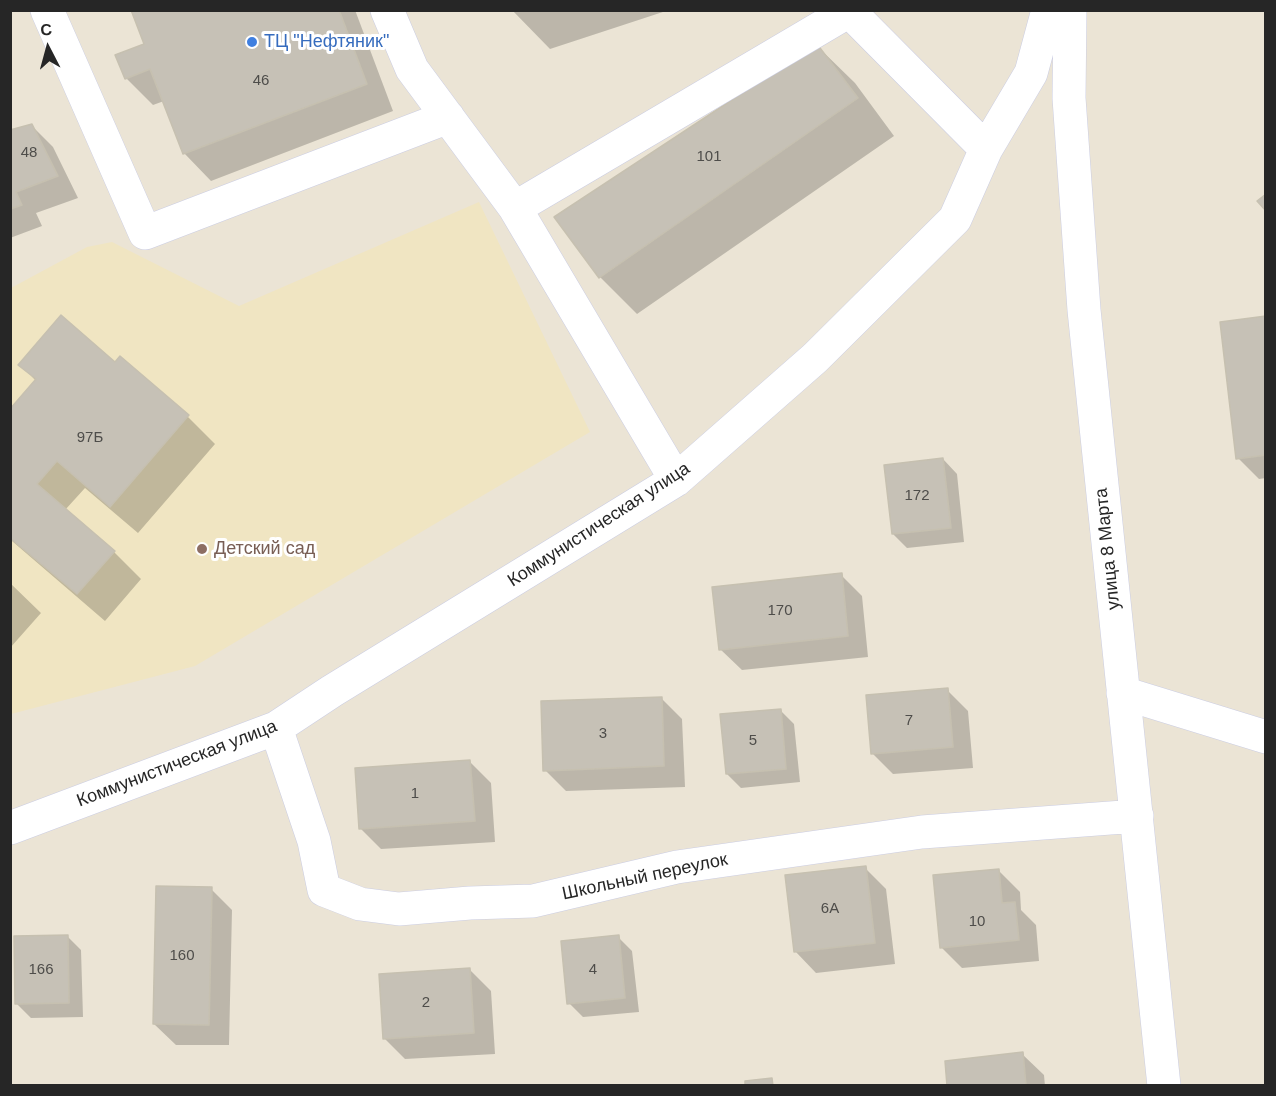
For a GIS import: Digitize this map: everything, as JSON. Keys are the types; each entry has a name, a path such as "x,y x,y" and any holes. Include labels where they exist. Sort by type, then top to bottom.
{"street":[{"path":"46,10 145,233 448,117"},
{"path":"387,10 412,69 515,208 676,480"},
{"path":"515,208 849,10 986,149"},
{"name":"Коммунистическая улица","path":"10,828 276,728 332,691 676,480 815,358 955,219 986,149 1031,73 1048,10"},
{"name":"улица 8 Марта","path":"1070,10 1069,98 1084,310 1164,1086"},
{"path":"1123,693 1266,737"},
{"name":"Школьный переулок","path":"276,728 314,840 324,890 360,904 399,909 533,901 677,867 922,832 1137,816"}],"shaded area":[{"name":"Детский сад","path":"479,202 590,432 195,666 11,714 11,288 87,247 112,242 239,306"}],"building":[{"path":"131,10 339,10 367,84 183,154 150,69 125,79 115,55 144,44"},
{"path":"817,44 858,98 599,278 554,217"},
{"path":"32,124 58,176 16,192 22,205 10,209 10,130"},
{"path":"1266,194 1266,211 1257,201"},
{"path":"61,315 115,362 120,356 189,415 110,507 57,461 37,484 115,551 77,594 10,538 10,409 36,379 18,365"},
{"path":"1266,316 1266,455 1236,459 1220,322"},
{"path":"943,458 951,528 892,534 884,465"},
{"path":"842,573 848,636 719,650 712,587"},
{"path":"948,688 953,747 871,754 866,695"},
{"path":"662,697 664,766 543,771 541,701"},
{"path":"781,709 786,769 726,774 720,714"},
{"path":"470,760 475,821 359,829 355,768"},
{"path":"866,866 875,943 794,952 785,875"},
{"path":"999,869 1002,903 1015,902 1019,940 940,948 933,875"},
{"path":"156,886 212,887 209,1025 153,1024"},
{"path":"68,935 69,1003 15,1004 14,936"},
{"path":"619,935 625,998 567,1004 561,941"},
{"path":"470,968 474,1033 383,1039 379,974"},
{"path":"1023,1052 1026,1086 947,1086 945,1061"},
{"path":"772,1078 773,1086 745,1086 745,1081"}],"place":[{"name":"ТЦ \"Нефтяник\"","path":"252,42"},
{"name":"Детский сад","path":"202,549"}]}
